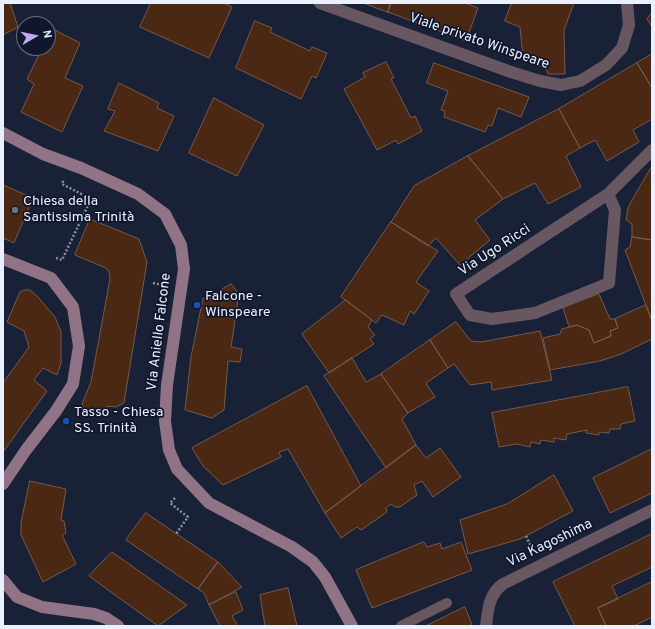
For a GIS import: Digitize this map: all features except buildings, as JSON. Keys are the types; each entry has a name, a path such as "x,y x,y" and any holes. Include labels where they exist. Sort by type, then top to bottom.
{"street":[{"name":"Viale privato Winspeare","path":"320,3 511,72 540,81 561,85 580,81 606,65 622,48 629,25 627,3"},
{"name":"Via Aniello Falcone","path":"3,134 43,154 81,168 138,194 166,214 182,245 184,269 167,385 165,421 169,450 177,469 209,503 292,547 313,562 326,577 352,626"},
{"name":"Via Ugo Ricci","path":"608,194 615,210 609,283 535,313 492,319 470,315 456,294 608,194 652,150"},
{"path":"3,259 51,278 73,307 79,346 73,384 56,411 26,450 3,484"},
{"name":"Via Kagoshima","path":"486,626 489,602 497,588 652,510"},
{"path":"3,580 17,597 42,607 94,614 106,618 118,626"}],"lane":[{"path":"401,626 447,603"}],"path":[{"path":"56,258 62,260 91,200 62,184 63,181"},
{"path":"153,283 167,286"},
{"path":"175,498 170,503 188,517 176,534"}],"place":[{"name":"Chiesa della Santissima Trinità","path":"15,210"},
{"name":"Falcone - Winspeare","path":"197,305"},
{"name":"Tasso - Chiesa SS. Trinità","path":"66,421"}]}
